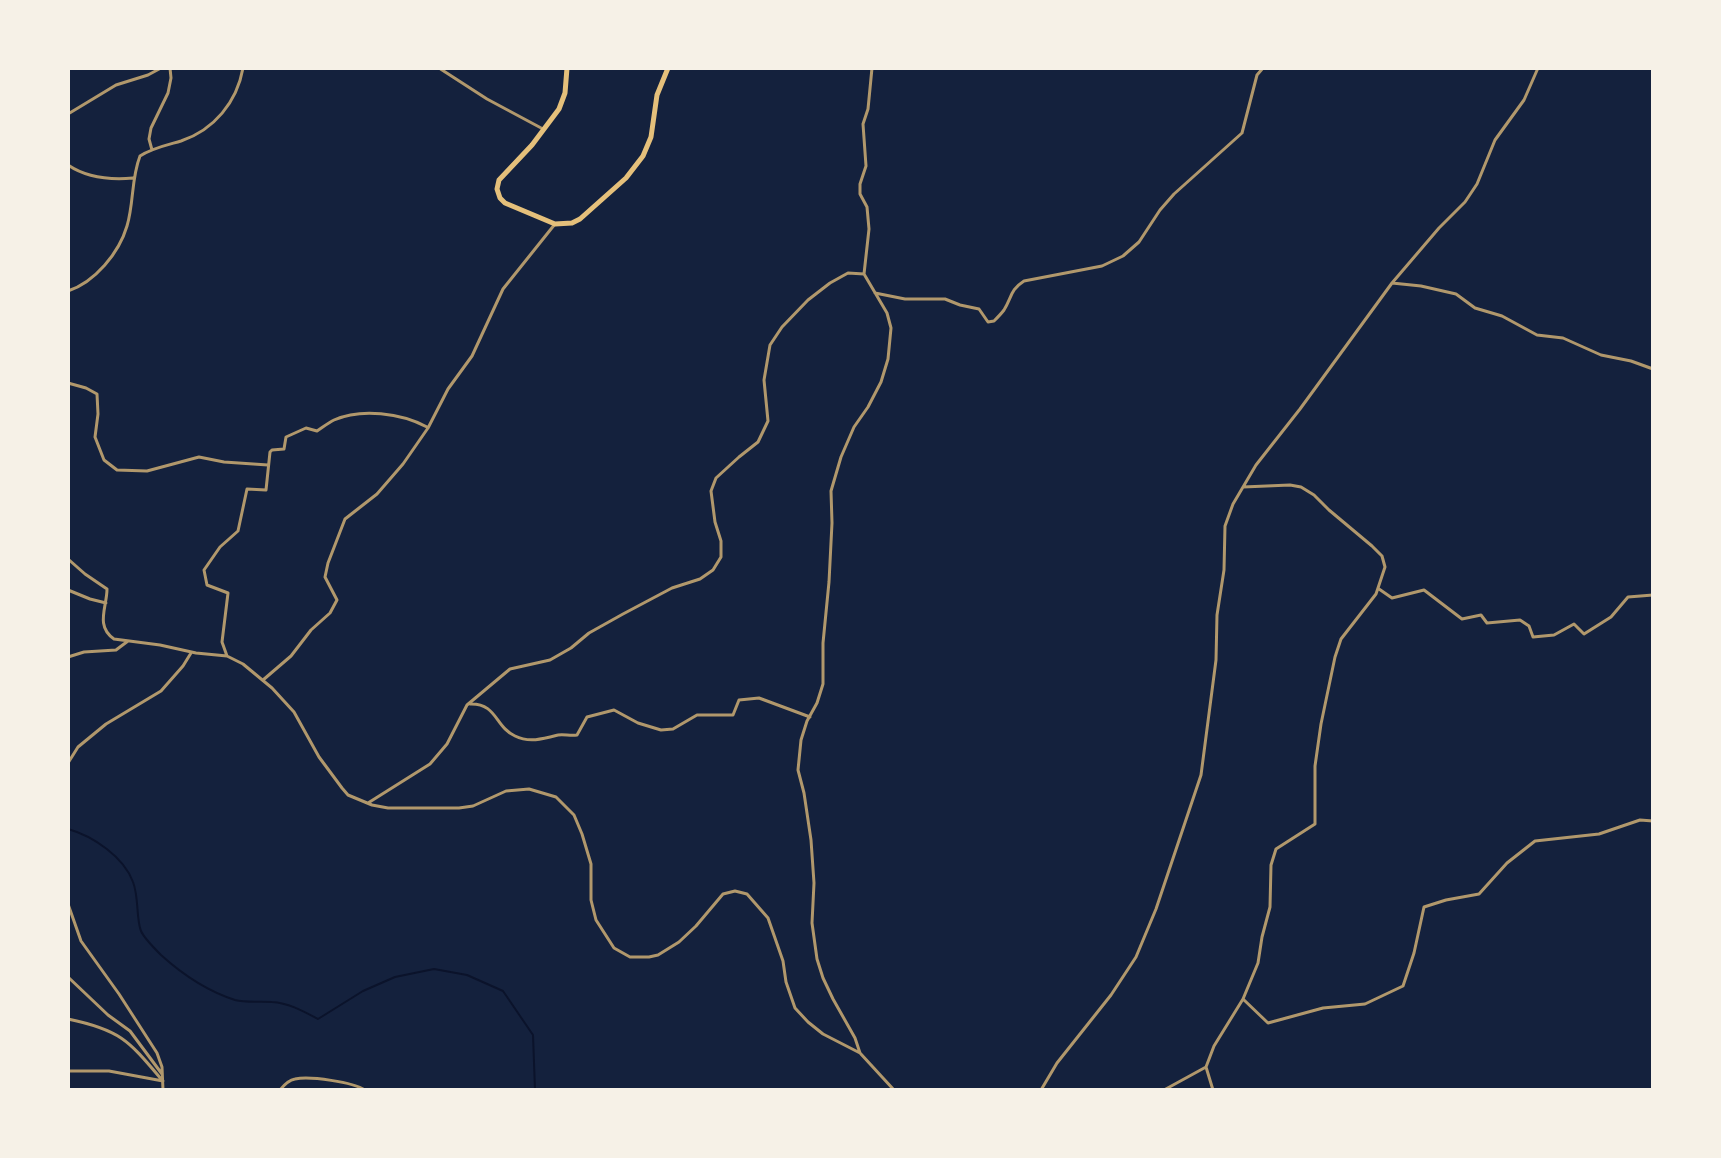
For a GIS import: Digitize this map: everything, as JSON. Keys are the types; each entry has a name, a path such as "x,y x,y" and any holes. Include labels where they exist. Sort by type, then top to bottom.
{"main road":[{"path":"567,68 562,102 554,116 502,177 497,189 505,203 555,224 580,219 626,178 643,156 651,137 657,95 668,68"}],"street":[{"path":"68,114 116,85 161,68"},
{"path":"152,150 149,139 151,128 168,93 170,68"},
{"path":"68,291 87,282 120,243 127,225 133,178 140,156 188,138 213,124 231,102 243,68"},
{"path":"439,68 487,99 544,129"},
{"path":"860,1053 823,978 817,959 812,923 814,883 811,840 798,770 801,740 823,684 831,491 841,457 854,427 881,382 888,359 891,328 887,313 864,274 869,229 860,184 866,166 863,124 868,109 872,68"},
{"path":"873,292 905,299 945,299 979,309 988,322 994,321 1005,309 1010,294 1024,281 1102,266 1123,256 1139,242 1174,194 1242,133 1257,75 1263,68"},
{"path":"1041,1090 1057,1063 1111,995 1136,957 1156,909 1201,775 1216,660 1225,526 1233,504 1256,465 1392,283 1465,202 1477,184 1495,140 1524,100 1538,68"},
{"path":"68,165 92,176 133,178"},
{"path":"263,680 291,656 311,630 330,613 337,600 325,577 345,519 377,494 403,464 428,428 448,389 472,356 503,289 555,224"},
{"path":"368,803 430,764 447,744 467,705 510,669 550,660 623,614 713,570 721,557 721,541 711,491 716,478 758,442 768,421 764,380 770,345 782,327 808,300 830,283 848,273 864,274"},
{"path":"1392,283 1456,294 1475,308 1502,316 1537,335 1563,338 1601,355 1653,369"},
{"path":"68,383 97,394 95,437 104,460 117,470 147,471 199,457 268,465"},
{"path":"227,656 222,642 228,593 207,585 204,570 220,547 238,531 247,489 266,490 270,452 284,449 286,437 306,428 317,431 335,420 374,413 393,414 428,428"},
{"path":"1213,1090 1206,1067 1214,1046 1243,999 1258,963 1270,907 1271,865 1276,849 1315,824 1315,766 1335,657 1341,639 1379,589 1385,567 1382,556 1301,487 1243,487"},
{"path":"68,559 106,588 104,628 114,639 227,656 263,680 294,712 319,757 348,795 388,808 459,808 473,806 506,791 529,789 556,797 574,815 582,834 591,864 596,920 614,948 630,957 658,955 679,942 723,894 744,892 768,918 795,1008 823,1034 860,1053 894,1090"},
{"path":"1379,589 1392,598 1424,590 1462,619 1481,615 1487,623 1520,620 1529,626 1533,637 1554,635 1574,624 1584,634 1611,617 1628,597 1653,595"},
{"path":"68,590 106,603"},
{"path":"68,657 84,652 116,650 129,641"},
{"path":"68,763 78,747 106,724 161,691 191,652"},
{"path":"467,705 488,708 517,738 542,741 561,734 577,735 587,717 614,710 638,723 661,730 673,729 697,715 733,715 739,700 759,698 810,717"},
{"path":"1243,999 1268,1023 1323,1008 1365,1004 1403,986 1424,907 1479,894 1507,863 1535,841 1599,834 1640,820 1653,821"},
{"path":"68,904 81,941 153,1046 161,1063 163,1090"},
{"path":"68,977 130,1031 162,1074"},
{"path":"68,1019 122,1038 163,1081"},
{"path":"1164,1090 1206,1067"},
{"path":"68,1071 109,1071 163,1081"},
{"path":"280,1090 297,1079 343,1081 365,1090"}],"waterway":[{"path":"68,829 97,842 123,864 135,888 142,934 169,962 205,987 235,1000 284,1004 318,1019 363,991 395,977 434,969 467,975 503,991 533,1035 535,1090"}]}
